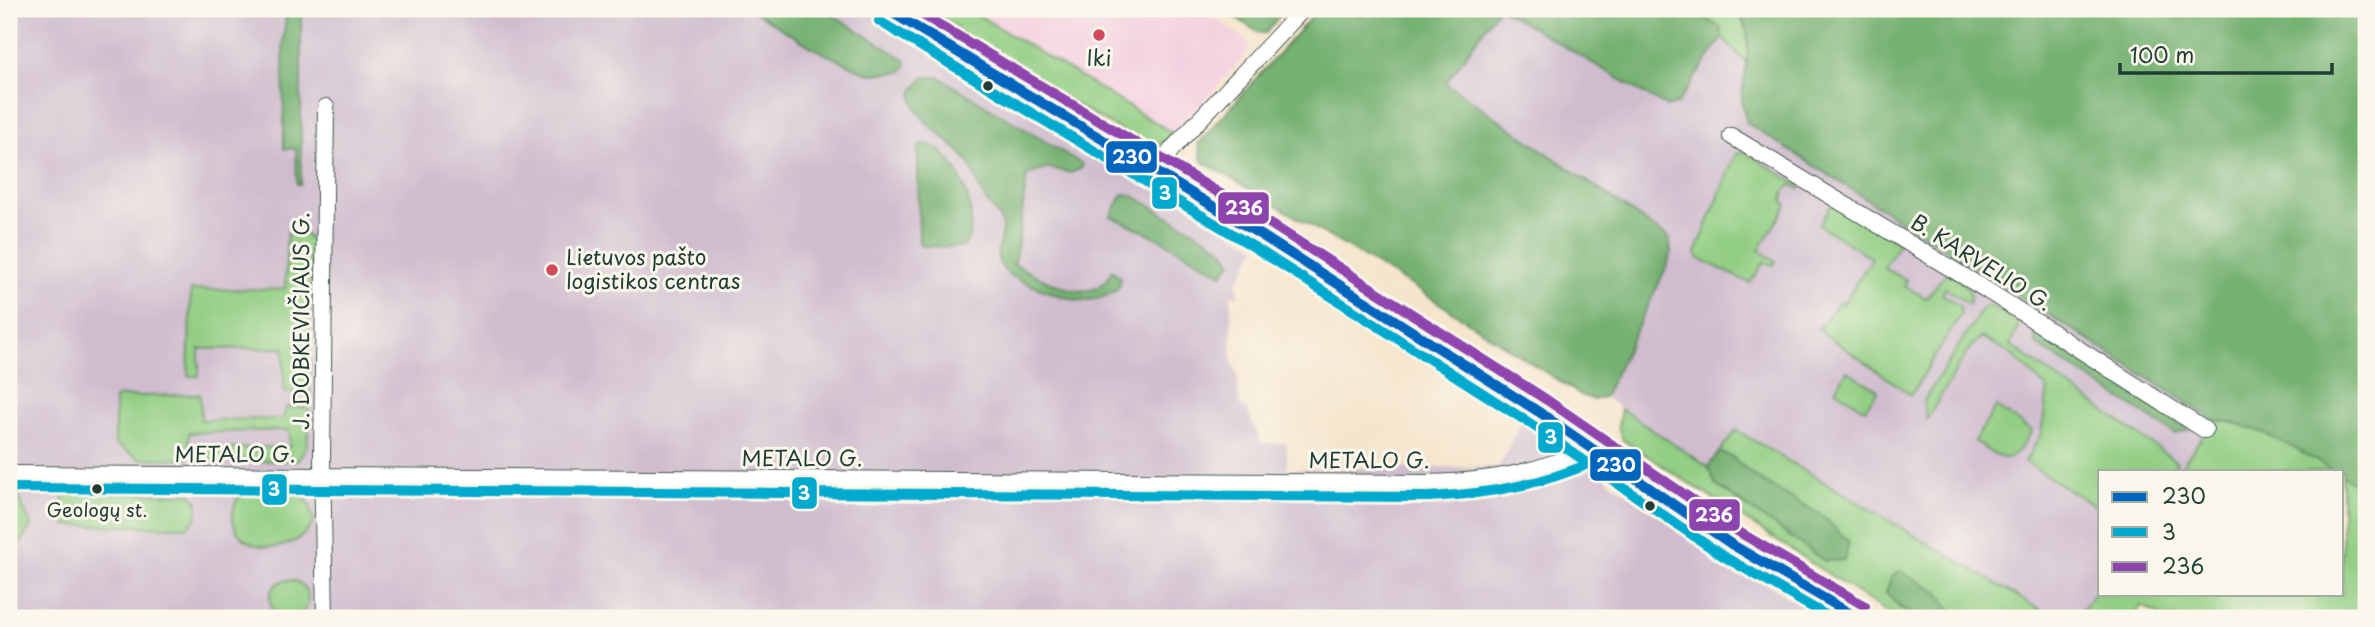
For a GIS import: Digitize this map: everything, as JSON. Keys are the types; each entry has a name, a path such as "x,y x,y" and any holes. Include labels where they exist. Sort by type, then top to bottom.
{"main road":[{"path":"887,9 1156,170 1528,405 1731,544 1858,618"}],"street":[{"path":"1156,170 1172,149 1303,9"},
{"name":"J. DOBKEVIČIAUS G.","path":"325,618 323,475 326,107"},
{"name":"B. KARVELIO G.","path":"1731,136 1985,289 2205,430"},
{"name":"METALO G.","path":"9,474 1429,483 1501,478 1557,464 1590,448"}],"shaded area":[{"path":"9,9 864,9 1256,247 1237,284 1239,296 1231,295 1232,363 1237,372 1239,405 1247,410 1261,443 1287,443 1287,469 1499,467 1522,420 1713,553 1824,618 9,618"},
{"path":"969,9 1201,9 1247,40 1250,50 1174,134"},
{"path":"1498,9 1677,104 1722,38 1748,64 1742,99 1747,123 2214,420 2179,470 2098,470 2098,587 2077,618 2054,618 1737,430 1708,467 1604,397 1667,266 1671,253 1668,238 1446,83"}],"green space":[{"path":"287,9 301,10 301,184 297,184 296,149 284,149 283,41"},
{"path":"750,9 823,9 906,60 906,66 901,72 869,74 815,49"},
{"path":"925,9 968,9 1174,134 1165,142 1148,146 964,41 956,27"},
{"path":"1223,9 1285,9 1266,33 1259,33"},
{"path":"1319,9 1371,9 1365,16 1332,13 1312,16"},
{"path":"1371,9 1498,9 1446,83 1669,238 1671,253 1667,266 1604,397 1594,400 1579,394 1419,290 1202,161 1198,144 1312,16 1332,13 1364,16"},
{"path":"1501,9 1691,9 1721,28 1722,38 1677,104 1667,107"},
{"path":"1691,9 1737,9 1747,32 1748,64 1722,38 1720,28"},
{"path":"1737,9 2366,9 2366,490 2344,477 2344,470 2332,470 2261,432 2214,420 1747,123 1742,98 1748,40 1743,19"},
{"path":"924,77 939,77 1082,164 1082,168 1071,173 1049,168 1027,175 1014,264 1053,283 1081,291 1104,283 1112,270 1120,277 1119,287 1098,299 1075,299 1040,289 1004,270 998,257 1002,231 1000,218 985,199 967,160 924,119 913,101 913,91"},
{"path":"923,144 935,147 946,156 964,186 971,221 969,236 963,247 922,246 919,243 918,148"},
{"path":"1743,151 1802,187 1799,189 1792,185 1785,190 1783,201 1787,205 1759,250 1776,262 1774,265 1764,262 1750,283 1698,258 1696,253 1735,155"},
{"path":"1123,194 1132,195 1221,247 1232,262 1222,274 1158,238 1111,216"},
{"path":"1833,202 1899,243 1884,268 1907,280 1904,286 1926,298 1946,273 1965,285 1970,293 1969,304 1945,288 1942,294 1960,306 1961,314 1911,395 1818,329 1839,302 1843,304 1872,258 1819,225"},
{"path":"287,234 305,234 311,240 310,393 284,393 284,348 199,349 199,376 188,376 191,290 285,289"},
{"path":"1988,305 2017,321 2018,327 2010,345 2177,462 2172,470 2098,470 2098,508 2025,462 2041,434 2048,389 2011,354 1981,337 1968,351 1927,419 1923,402 1983,308"},
{"path":"2035,331 2189,430 2175,434 2036,344"},
{"path":"1847,371 1878,390 1865,409 1835,390"},
{"path":"200,394 201,420 283,419 286,407 309,408 305,450 296,461 200,460 200,450 290,446 289,430 189,433 188,459 140,459 115,444 115,397"},
{"path":"1996,407 2032,431 2018,451 2007,458 1993,454 1974,441"},
{"path":"1621,409 1708,467 1716,485 1825,561 1784,495 1755,477 1732,457 1719,452 1736,430 2054,618 1956,618 1939,593 1898,607 1917,618 1896,618 1623,440 1618,427"},
{"path":"2214,420 2246,426 2261,432 2332,470 2179,470"},
{"path":"1719,452 1732,457 1755,477 1823,516 1849,542 1844,560 1825,561 1716,485 1708,467"},
{"path":"2344,477 2366,490 2366,618 2166,618 2141,606 2133,618 2077,618 2098,587 2098,596 2344,596"},
{"path":"9,488 14,488 31,525 21,543 9,542"},
{"path":"296,488 310,505 314,522 302,536 286,545 270,547 254,544 241,536 234,524 234,508 243,489"},
{"path":"68,493 191,494 198,502 196,519 187,527 66,525 60,509"},
{"path":"1900,571 1939,593 1956,618 1917,616 1902,608 1886,593 1891,577"},
{"path":"289,580 302,586 308,599 302,612 289,618 276,612 270,599 276,586"}],"transit line":[{"name":"230","path":"886,9 1261,235 1539,412 1731,544 1858,618"},
{"name":"236","path":"913,9 1269,223 1547,400 1739,532 1865,606"},
{"name":"3","path":"879,21 1254,247 1531,424 1723,556 1831,618"},
{"name":"3","path":"9,488 1429,497 1514,487 1595,461"}],"place":[{"name":"Iki","path":"1099,35"},
{"name":"Lietuvos pašto logistikos centras","path":"552,270"},
{"name":"Geologų st.","path":"97,489"}]}
